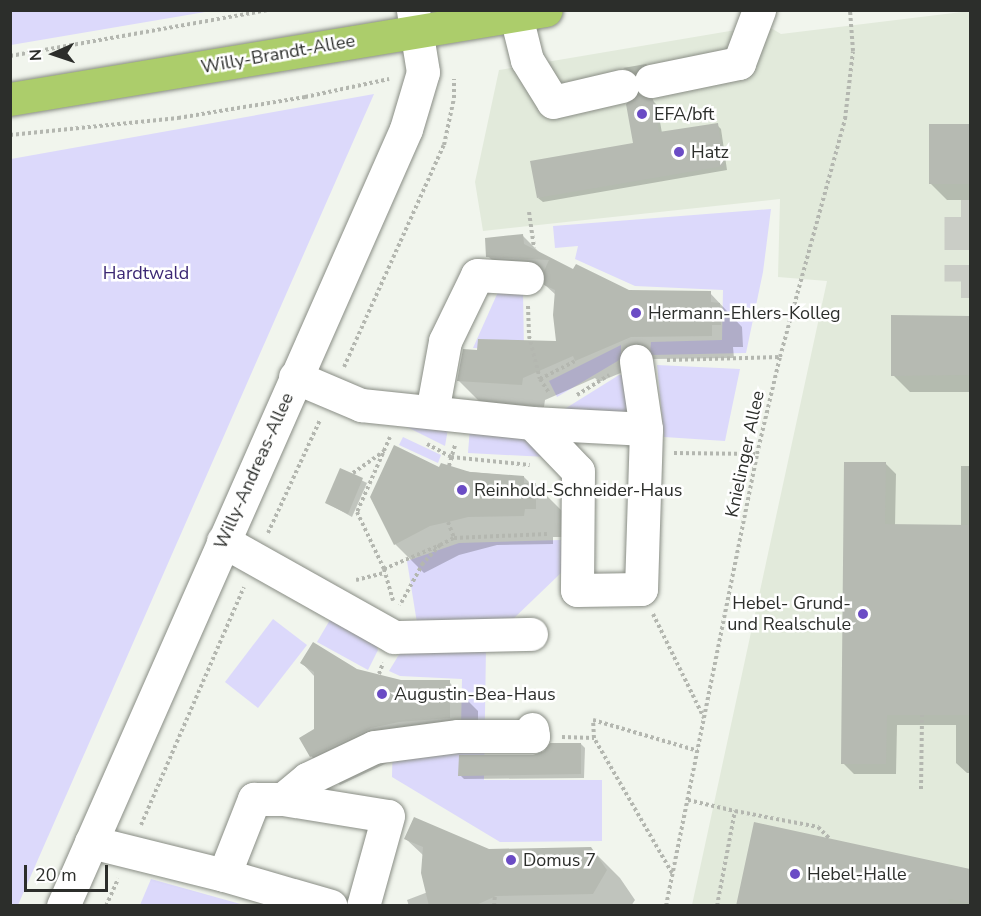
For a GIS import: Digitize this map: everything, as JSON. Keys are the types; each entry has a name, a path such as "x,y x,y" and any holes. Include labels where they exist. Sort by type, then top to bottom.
{"main road":[{"name":"Willy-Brandt-Allee","path":"10,99 415,21 531,13"}],"street":[{"path":"531,13 527,60 553,102 739,63 759,10"},
{"name":"Willy-Andreas-Allee","path":"63,906 406,129 423,72 415,21"},
{"path":"426,426 445,342 477,275 527,278"},
{"path":"532,423 578,471 577,590 641,589 646,441 636,361"},
{"path":"295,377 361,405 426,426 532,423 646,441"},
{"path":"223,541 394,637 531,634"},
{"path":"283,799 307,779 374,747 458,736 533,736 532,729"},
{"path":"224,875 254,800 283,799 388,816 363,906"},
{"path":"91,842 224,875 331,906"}],"path":[{"path":"10,56 269,10"},
{"name":"Knielinger Allee","path":"666,906 757,454 780,357 845,119 853,51 850,10"},
{"path":"106,906 255,560 444,145 454,98 454,68"},
{"path":"10,135 178,118 305,98 423,72"},
{"path":"529,212 534,252 527,278 529,336 540,379 552,397"},
{"path":"540,379 575,361"},
{"path":"426,426 451,457 472,461 573,466"},
{"path":"646,441 757,454"},
{"path":"352,473 384,451 357,512 384,569 397,612 423,563 440,545"},
{"path":"448,522 454,538"},
{"path":"384,569 454,538 578,533"},
{"path":"641,589 704,719"},
{"path":"921,789 922,715"},
{"path":"672,873 594,738 593,720 698,751"},
{"path":"688,800 818,827 829,838"},
{"path":"717,906 735,811"},
{"path":"494,906 495,895"}],"shaded area":[{"path":"970,11 970,905 692,905 827,281 778,277 780,199 483,231 475,182 499,70 766,25 781,34"}],"green space":[{"path":"11,10 211,10 211,11 11,45"},
{"name":"Hardtwald","path":"374,94 18,905 11,905 11,159"},
{"path":"771,209 763,272 746,353 650,355 651,342 722,340 723,290 635,286 575,259 578,246 555,248 553,226"},
{"path":"498,292 523,292 524,350 473,348"},
{"path":"621,345 621,359 557,397 549,381"},
{"path":"657,365 740,369 725,441 664,437"},
{"path":"619,375 631,375 632,413 555,415"},
{"path":"406,419 449,423 445,446 405,426"},
{"path":"470,427 528,430 547,457 468,453"},
{"path":"403,437 441,455 438,463 399,445"},
{"path":"561,540 562,572 511,621 417,623 407,561 459,543"},
{"path":"334,613 373,637 378,650 368,670 317,642"},
{"path":"273,619 307,645 258,708 225,682"},
{"path":"486,647 484,780 602,780 602,841 500,842 392,777 393,730 461,728 462,679 400,676 389,671 403,648"},
{"path":"151,879 244,905 140,905"}],"building":[{"path":"638,94 653,99 659,132 718,123 724,166 537,198 530,161 633,143 626,104"},
{"path":"929,124 970,124 970,184 929,184"},
{"name":"Hermann-Ehlers-Kolleg","path":"523,234 524,244 573,269 576,264 629,290 711,291 711,302 720,303 721,325 712,325 712,336 631,337 575,361 573,356 523,378 522,385 457,381 463,349 477,350 478,339 556,341 553,315 555,290 544,285 544,271 549,260 486,257 485,238"},
{"path":"891,315 970,316 970,375 891,376"},
{"name":"Reinhold-Schneider-Haus","path":"394,445 439,467 441,463 470,472 524,476 524,483 536,483 536,509 525,509 524,516 468,517 430,526 394,545 370,497"},
{"path":"844,462 886,462 885,524 970,525 970,715 887,715 886,764 841,764"},
{"path":"340,468 363,478 348,514 325,503"},
{"name":"Augustin-Bea-Haus","path":"313,642 357,669 401,680 450,680 450,718 399,722 371,728 310,757 299,738 314,729 314,672 300,663"},
{"path":"550,743 581,743 581,774 458,776 459,755 533,755 544,751"},
{"name":"Domus 7","path":"414,817 489,849 591,847 607,870 593,894 496,896 474,906 429,906 421,873 423,847 404,839"},
{"path":"754,822 970,869 970,903 949,899 948,906 736,906"}],"tunnel":[{"path":"970,216 961,216 961,281 970,281"}],"place":[{"name":"EFA/bft","path":"642,114"},
{"name":"Hatz","path":"679,152"},
{"name":"Hermann-Ehlers-Kolleg","path":"636,313"},
{"name":"Reinhold-Schneider-Haus","path":"462,490"},
{"name":"Hebel- Grund- und Realschule","path":"863,614"},
{"name":"Augustin-Bea-Haus","path":"382,694"},
{"name":"Domus 7","path":"511,860"},
{"name":"Hebel-Halle","path":"795,874"}]}
